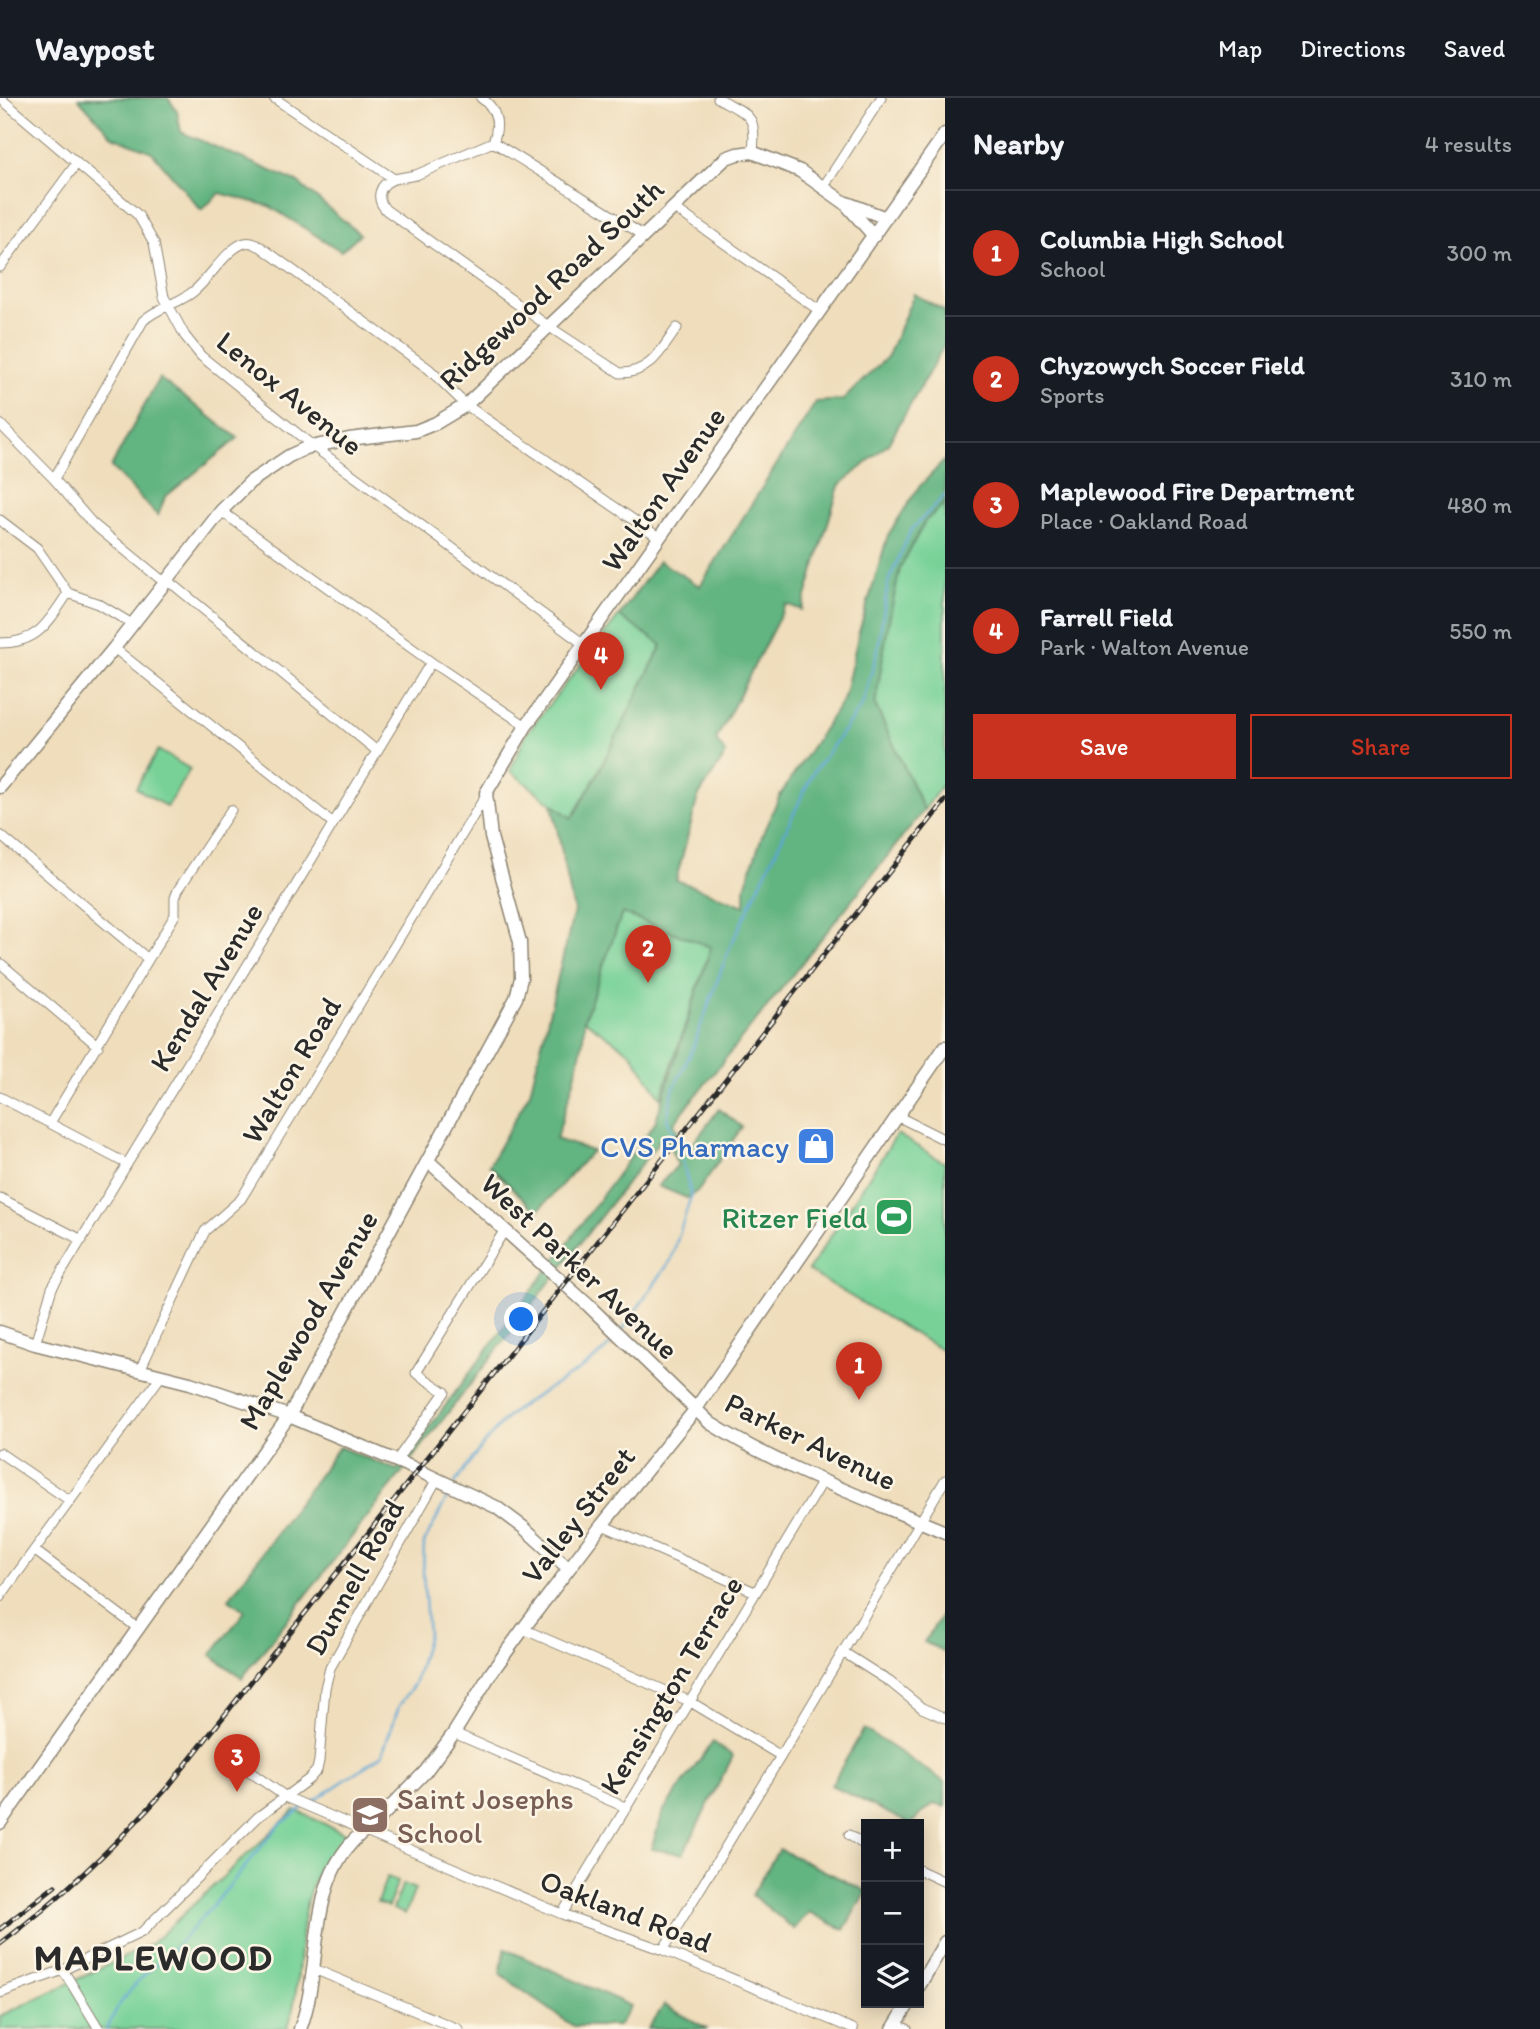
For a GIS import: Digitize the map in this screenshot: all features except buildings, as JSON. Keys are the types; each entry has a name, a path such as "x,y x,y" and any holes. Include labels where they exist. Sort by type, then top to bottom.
{"street":[{"name":"Lenox Avenue","path":"0,98 138,215 154,243 159,261 159,280 169,306 185,336 201,356 313,446 585,645"},
{"path":"274,98 394,179"},
{"path":"481,98 494,108 496,115 493,142 416,175 386,182 380,191 380,201 386,210 548,326 620,373 646,368 677,328"},
{"path":"718,98 750,117 755,127 753,152 800,171 824,186 845,203 874,236"},
{"path":"824,186 881,98"},
{"name":"Walton Avenue","path":"486,793 526,726 945,134"},
{"path":"493,142 643,235"},
{"name":"Ridgewood Road South","path":"1,785 114,648 221,510 260,475 289,456 313,446 416,431 436,423 466,405 726,158 737,153 753,152"},
{"path":"0,267 77,163"},
{"path":"845,203 886,218"},
{"path":"673,207 820,311"},
{"path":"54,479 143,321 152,313 194,292 236,248 244,243 251,243 261,247 429,369 466,405 660,538"},
{"path":"0,424 54,479 92,523 376,751"},
{"path":"221,510 431,662 526,726"},
{"path":"0,520 37,548 68,593 99,604 132,624"},
{"path":"0,643 21,640 39,632 68,593"},
{"path":"114,648 332,823"},
{"name":"Kendal Avenue","path":"35,1344 52,1288 431,662"},
{"name":"Maplewood Avenue","path":"0,1824 289,1416 516,998 521,978 520,942 491,837 486,793"},
{"name":"Walton Road","path":"140,1370 205,1231 241,1199 486,793"},
{"path":"50,1123 175,915 178,890 231,810"},
{"path":"0,835 148,959"},
{"path":"0,963 98,1046"},
{"name":"Valley Street","path":"300,2029 309,2004 316,1929 323,1897 339,1862 364,1830 374,1824 425,1772 523,1629 602,1525 695,1410 945,1047"},
{"path":"0,1097 127,1164"},
{"path":"897,1116 945,1140"},
{"name":"West Parker Avenue","path":"428,1161 614,1331 695,1410"},
{"path":"0,1198 82,1240"},
{"name":"Dunnell Road","path":"397,1461 445,1392 416,1373 505,1231"},
{"path":"0,1332 35,1344 161,1376 289,1416 397,1461 503,1511 569,1568"},
{"path":"0,1597 161,1376"},
{"name":"Parker Avenue","path":"695,1410 726,1433 823,1481 945,1532"},
{"path":"0,1453 69,1500"},
{"path":"663,1950 945,1480"},
{"name":"Kensington Terrace","path":"562,1914 823,1481"},
{"name":"Dunnell Road","path":"0,1993 63,1970 129,1940 151,1925 258,1817 317,1770 325,1688 330,1668 449,1485"},
{"path":"602,1525 755,1592"},
{"path":"34,1550 139,1629"},
{"path":"523,1629 689,1701 781,1756"},
{"path":"843,1651 890,1682 922,1708 945,1718"},
{"path":"454,1733 626,1808"},
{"name":"Oakland Road","path":"233,1760 285,1797 562,1914 663,1950 853,2029"},
{"path":"849,1835 861,1843"},
{"path":"924,1872 945,1882"},
{"path":"924,1978 944,1946"},
{"path":"314,1969 458,2029"},
{"path":"63,1970 99,2029"},
{"path":"899,2027 907,2008"}],"green space":[{"path":"78,98 168,98 177,111 181,132 297,182 360,234 341,251 269,206 220,193 201,210 152,152 112,136"},
{"path":"914,294 945,311 945,344 888,444 839,486 802,610 786,604 716,740 726,754 698,797 676,880 745,906 745,887 763,833 779,797 844,698 859,632 888,535 919,487 945,460 945,503 925,521 900,568 875,705 924,810 674,1123 686,1153 719,1109 742,1127 699,1190 687,1198 658,1186 678,1165 664,1135 242,1678 211,1655 245,1611 229,1599 339,1447 397,1470 655,1123 711,947 622,913 584,1020 583,1041 575,1077 556,1139 592,1151 537,1212 489,1165 530,1092 574,911 552,804 572,818 597,775 662,645 619,616 659,561 700,586 816,402 843,400 888,356"},
{"path":"159,378 238,438 165,497 158,516 111,467"},
{"path":"945,503 945,781 924,810 875,705 900,568 925,521"},
{"path":"619,616 662,645 572,819 510,771 526,734"},
{"path":"158,750 190,769 167,807 136,788"},
{"path":"622,913 711,947 661,1098 631,1053 584,1020"},
{"name":"Ritzer Field","path":"897,1134 945,1163 945,1352 808,1271"},
{"path":"945,1610 945,1652 924,1642"},
{"path":"864,1729 945,1782 945,1807 933,1804 916,1819 900,1819 831,1785"},
{"path":"713,1742 733,1756 683,1854 651,1849 664,1810"},
{"path":"295,1810 348,1835 323,1865 311,1887 302,1927 293,2010 287,2029 0,2029 0,2016 150,1945"},
{"path":"779,1849 861,1889 861,1900 844,1930 809,1912 794,1929 752,1895"},
{"path":"387,1877 398,1881 388,1907 377,1902"},
{"path":"403,1884 415,1889 405,1914 393,1909"},
{"path":"505,1949 631,2006 618,2026 573,2026 500,1974"},
{"path":"664,2005 708,2029 648,2029"}],"waterway":[{"path":"621,1332 671,1260 691,1196 682,1158 667,1118 673,1090 692,1050 729,949 813,773 862,705 877,653 888,583 911,530 945,495"},
{"path":"455,1483 509,1415 595,1359 617,1337"},
{"path":"308,1805 382,1755 399,1706 415,1682 428,1634 423,1574 424,1543 450,1492"},
{"path":"107,2029 120,2002 217,1901 279,1825 303,1808"}],"railway":[{"path":"0,1944 88,1870 168,1787 945,801"},
{"path":"0,1929 55,1886"}],"place":[{"name":"Farrell Field","path":"601,690"},
{"name":"Chyzowych Soccer Field","path":"648,983"},
{"name":"CVS Pharmacy","path":"816,1146"},
{"name":"Ritzer Field","path":"894,1217"},
{"name":"Columbia High School","path":"859,1400"},
{"name":"Maplewood Fire Department","path":"237,1792"},
{"name":"Saint Josephs School","path":"370,1815"}],"district":[{"name":"MAPLEWOOD","path":"154,1957"}]}
